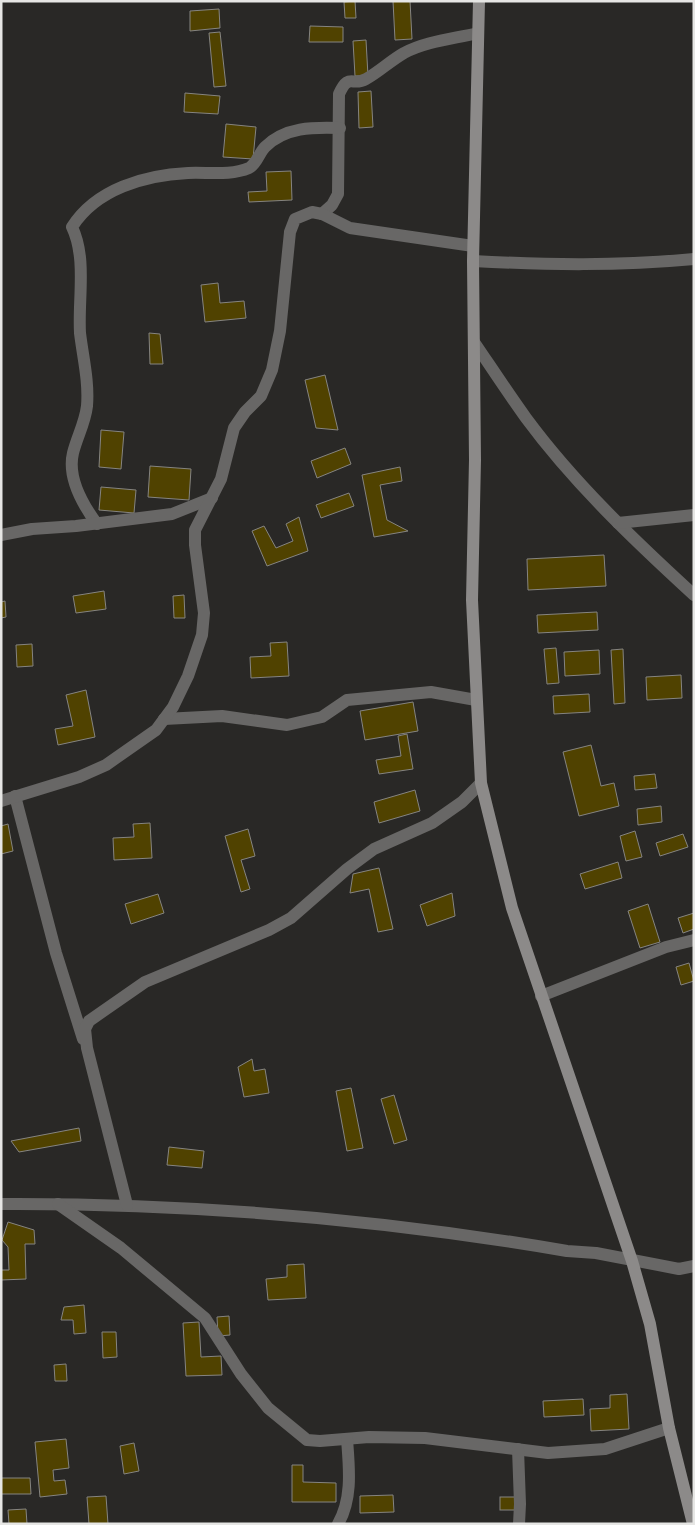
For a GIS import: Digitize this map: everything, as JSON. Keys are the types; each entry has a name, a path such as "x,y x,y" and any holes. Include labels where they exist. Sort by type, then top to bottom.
{"street":[{"path":"479,1 473,246 475,460 472,600 481,783 512,908 632,1261 650,1324 669,1428 693,1524"},
{"path":"322,214 332,205 338,194 339,94 346,82 367,79 393,60 420,46 478,33"},
{"path":"97,524 82,503 72,467 73,454 85,421 88,383 80,334 79,248 72,227 79,215 98,198 121,187 156,177 187,173 228,172 250,167 257,160 263,148 280,135 315,127 340,128"},
{"path":"1,800 79,778 106,765 156,730 173,707 188,676 202,635 204,613 194,544 195,530 221,479 234,428 245,412 261,396 272,370 280,331 290,232 295,219 312,212 322,214 350,228 473,246"},
{"path":"473,261 556,266 694,259"},
{"path":"474,342 526,418 560,461 618,523 694,594"},
{"path":"1,535 32,529 97,524 172,514 212,498"},
{"path":"618,523 694,515"},
{"path":"164,718 222,716 287,725 322,717 347,700 431,692 476,700"},
{"path":"86,1048 85,1029 89,1021 145,982 269,930 291,918 374,849 432,823 462,802 481,783"},
{"path":"15,796 56,953 86,1048 127,1205"},
{"path":"541,996 666,947 694,940"},
{"path":"1,1204 127,1205 365,1221 498,1239 567,1252 596,1253 679,1269 694,1266"},
{"path":"58,1204 121,1248 205,1318 241,1374 268,1408 307,1440 320,1442 347,1438 425,1438 548,1453 605,1448 669,1428"},
{"path":"338,1524 347,1502 349,1475 347,1438"},
{"path":"518,1449 519,1524"}],"building":[{"path":"355,1 356,18 345,18 344,2"},
{"path":"393,1 410,1 412,39 395,40"},
{"path":"219,9 220,28 190,31 190,11"},
{"path":"310,26 343,27 343,42 309,42"},
{"path":"220,32 226,86 214,87 209,33"},
{"path":"366,40 368,76 355,76 353,41"},
{"path":"371,91 373,127 359,128 358,92"},
{"path":"185,93 220,96 218,114 184,112"},
{"path":"226,124 256,127 253,159 223,157"},
{"path":"291,171 292,200 249,202 248,192 267,191 266,172"},
{"path":"218,283 220,303 244,301 246,318 205,322 201,285"},
{"path":"149,333 160,334 163,364 150,364"},
{"path":"325,375 338,430 316,428 305,380"},
{"path":"101,430 124,432 121,469 99,467"},
{"path":"345,448 351,464 317,478 311,461"},
{"path":"150,466 191,469 189,500 148,497"},
{"path":"400,467 402,481 380,485 387,520 408,531 374,537 362,475"},
{"path":"101,487 136,490 134,513 99,510"},
{"path":"349,493 354,506 321,518 316,505"},
{"path":"299,517 308,551 267,566 252,531 264,526 276,548 293,541 286,524"},
{"path":"604,555 606,586 528,590 527,559"},
{"path":"104,591 106,609 76,613 73,596"},
{"path":"184,595 185,618 174,618 173,596"},
{"path":"5,601 6,617 1,618 1,602"},
{"path":"597,612 598,630 538,633 537,615"},
{"path":"287,642 289,676 251,678 250,657 271,656 270,643"},
{"path":"32,644 33,666 17,667 16,645"},
{"path":"556,648 559,683 547,684 544,649"},
{"path":"623,649 625,703 614,704 611,650"},
{"path":"599,650 600,674 565,676 564,652"},
{"path":"681,675 682,698 647,700 646,677"},
{"path":"86,690 95,737 58,745 55,729 73,726 66,695"},
{"path":"589,694 590,712 554,714 553,696"},
{"path":"413,702 418,731 365,740 360,711"},
{"path":"407,734 413,769 379,774 376,760 401,756 398,736"},
{"path":"591,745 601,786 614,783 619,806 579,816 563,752"},
{"path":"655,774 657,788 635,790 634,776"},
{"path":"415,790 420,811 379,823 374,802"},
{"path":"661,806 662,822 638,825 637,809"},
{"path":"150,823 152,858 114,860 113,838 134,837 133,824"},
{"path":"8,824 13,851 1,854 1,826"},
{"path":"248,829 255,856 241,860 250,889 241,892 225,836"},
{"path":"635,831 642,857 626,861 620,836"},
{"path":"683,834 688,847 660,856 656,843"},
{"path":"618,862 622,878 585,889 580,874"},
{"path":"379,868 393,929 378,932 369,889 350,893 353,874"},
{"path":"452,893 455,916 427,926 420,905"},
{"path":"158,894 164,913 131,924 125,904"},
{"path":"648,904 660,942 640,948 628,911"},
{"path":"694,913 694,929 683,933 678,918"},
{"path":"689,963 694,981 681,985 676,967"},
{"path":"252,1059 254,1071 265,1069 269,1093 244,1097 238,1067"},
{"path":"351,1088 363,1148 347,1151 336,1091"},
{"path":"394,1095 407,1140 394,1144 381,1099"},
{"path":"79,1128 81,1141 19,1152 11,1141"},
{"path":"169,1147 204,1151 202,1168 167,1165"},
{"path":"8,1222 34,1230 35,1244 25,1244 26,1279 1,1280 1,1270 9,1270 8,1247 2,1240"},
{"path":"304,1264 306,1298 268,1300 266,1279 287,1277 287,1265"},
{"path":"84,1305 86,1333 74,1334 73,1320 61,1320 64,1307"},
{"path":"229,1316 230,1335 218,1336 217,1317"},
{"path":"199,1322 201,1357 221,1356 222,1375 186,1376 183,1323"},
{"path":"102,1332 116,1332 117,1357 103,1358"},
{"path":"66,1364 67,1381 55,1381 54,1365"},
{"path":"627,1394 629,1429 591,1431 590,1409 610,1408 610,1395"},
{"path":"583,1399 584,1415 544,1417 543,1401"},
{"path":"66,1439 69,1468 53,1470 54,1481 65,1480 67,1494 40,1497 35,1442"},
{"path":"134,1443 139,1471 124,1474 120,1446"},
{"path":"292,1465 303,1465 303,1482 336,1483 336,1502 292,1502"},
{"path":"1,1478 30,1478 31,1494 1,1494"},
{"path":"393,1495 394,1512 360,1513 360,1496"},
{"path":"106,1496 108,1524 89,1524 87,1497"},
{"path":"500,1497 517,1497 517,1510 500,1510"},
{"path":"26,1509 27,1524 9,1524 8,1510"}]}
